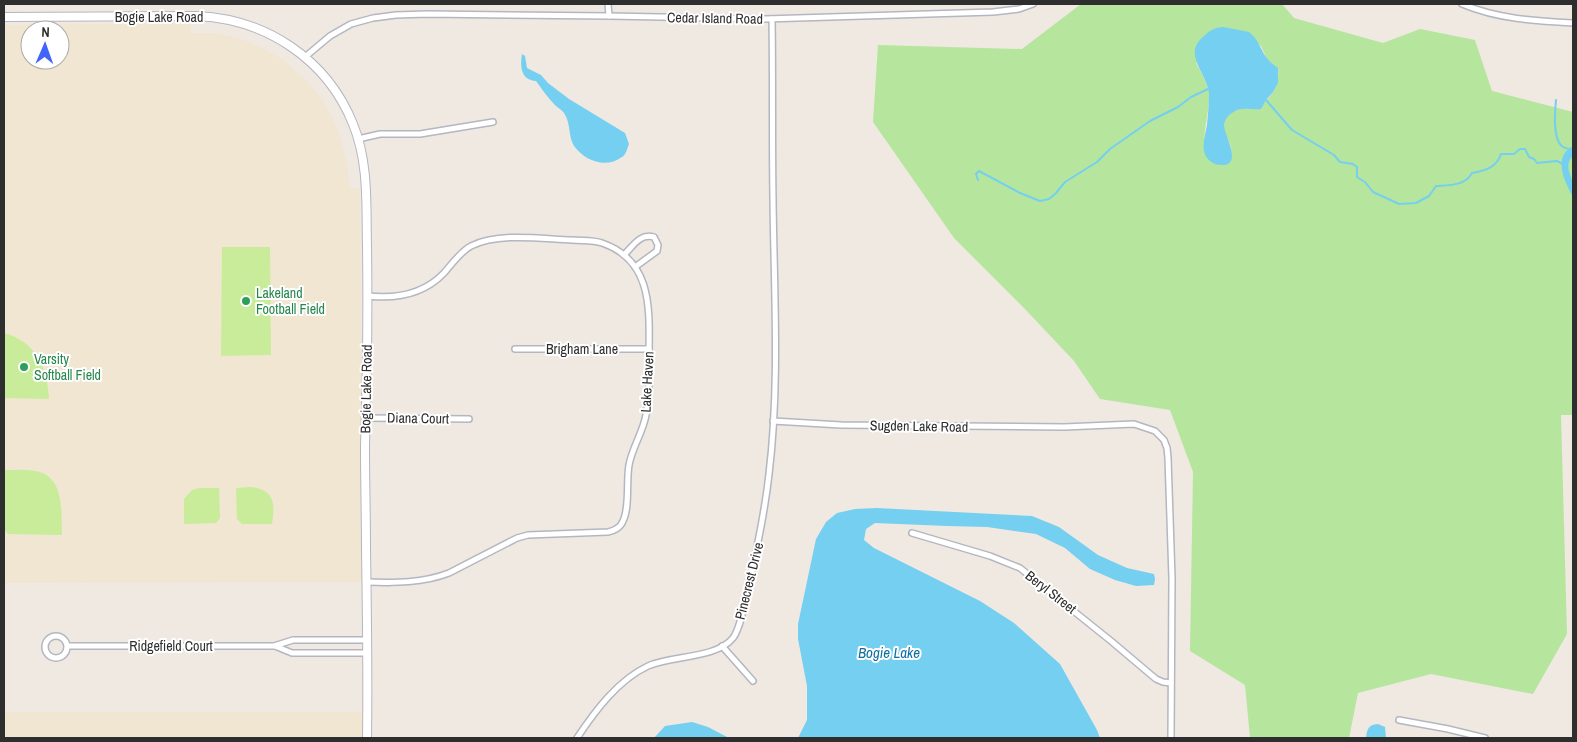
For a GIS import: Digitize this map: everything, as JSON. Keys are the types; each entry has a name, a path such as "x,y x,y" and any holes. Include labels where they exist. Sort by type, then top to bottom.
{"main road":[{"name":"Bogie Lake Road","path":"4,17 173,16 214,17 236,21 283,41 305,57 336,91 348,112 358,138 366,184 368,296 365,448 368,640 367,738"}],"street":[{"path":"608,4 609,16"},
{"name":"Cedar Island Road","path":"305,57 330,36 351,24 372,18 396,16 427,14 772,19 993,12 1019,9 1033,4"},
{"path":"1462,4 1493,15 1513,19 1573,23"},
{"path":"772,19 776,344 773,421"},
{"path":"358,138 380,134 420,134 493,122"},
{"path":"624,255 641,237 648,235 654,237 658,245 657,251 635,267"},
{"name":"Lake Haven","path":"367,582 409,582 438,578 517,538 528,535 608,532 621,525 625,515 629,463 646,416 649,349 649,302 644,284 635,267 624,255 615,248 600,242 517,238 486,241 470,247 434,282 424,289 399,296 368,296"},
{"name":"Brigham Lane","path":"515,349 649,349"},
{"name":"Diana Court","path":"366,418 469,419"},
{"name":"Pinecrest Drive","path":"722,646 733,638 744,608 761,528 769,473 773,421"},
{"name":"Sugden Lake Road","path":"773,421 840,425 1045,427 1134,424 1155,431 1164,440 1168,448 1172,578 1170,738"},
{"name":"Beryl Street","path":"912,533 980,553 1020,568 1111,640 1156,679 1171,683"},
{"name":"Ridgefield Court","path":"58,636 64,639 68,646 63,656 56,658 47,653 45,646 50,637 58,636"},
{"name":"Ridgefield Court","path":"68,646 274,646 293,640 368,640"},
{"name":"Ridgefield Court","path":"274,646 292,653 368,653"},
{"path":"577,738 588,722 625,680 661,661 703,654 722,646 753,681"},
{"path":"1399,720 1448,728 1485,738"}],"shaded area":[{"path":"190,23 191,33 215,33 238,38 259,46 282,59 307,81 325,103 338,129 346,159 350,188 360,189 363,582 4,583 4,25 20,25 20,70 70,70 70,24"},
{"path":"4,712 363,712 363,738 4,738"}],"green space":[{"path":"1081,4 1282,4 1294,18 1383,43 1420,29 1475,40 1492,91 1573,112 1573,415 1561,415 1567,634 1533,694 1431,674 1358,693 1349,738 1250,738 1245,685 1190,651 1193,472 1170,410 1100,399 1074,361 954,238 873,122 878,45 1022,49","holes":["1224,27 1240,31 1261,46 1267,59 1278,69 1276,87 1270,97 1256,109 1237,110 1228,116 1224,127 1231,151 1227,164 1215,163 1208,158 1204,138 1209,92 1196,63"]},
{"name":"Lakeland Football Field","path":"222,247 270,247 271,355 221,356"},
{"name":"Varsity Softball Field","path":"4,333 24,343 38,357 46,376 49,399 4,398"},
{"path":"4,470 36,471 45,474 52,480 60,496 62,535 8,534 4,529"},
{"path":"251,487 265,491 272,499 272,524 242,524 237,519 236,488"},
{"path":"219,488 220,518 216,523 184,524 184,499 192,490"}],"water":[{"path":"1224,27 1249,32 1252,35 1266,57 1278,68 1278,83 1261,109 1235,111 1226,118 1224,125 1231,148 1232,159 1229,163 1223,165 1215,164 1208,160 1204,151 1209,94 1208,86 1197,64 1195,50 1198,43 1209,32 1216,28"},
{"path":"522,54 525,56 527,68 541,75 548,83 569,99 625,133 629,144 623,156 616,161 596,162 584,156 574,146 568,121 564,113 552,102 536,81 524,75 521,64"},
{"path":"1573,146 1573,156 1568,168 1573,184 1573,197 1564,177 1562,163 1563,156"},
{"name":"Bogie Lake","path":"877,508 1032,516 1059,527 1098,555 1127,568 1154,574 1154,585 1136,586 1115,580 1090,569 1065,548 1036,534 987,527 875,523 866,529 864,540 874,548 980,601 1014,623 1060,664 1100,738 798,738 807,720 807,686 798,639 798,624 816,539 826,522 837,513 855,509"},
{"path":"692,722 708,727 729,738 654,738 665,726"},
{"path":"1378,724 1385,727 1386,738 1366,738 1369,728 1372,725"}],"waterway":[{"path":"978,180 976,174 979,171 1020,193 1040,201 1049,199 1065,182 1097,162 1110,149 1150,121 1208,89"},
{"path":"1266,100 1292,130 1334,155 1340,162 1353,164 1357,167 1357,177 1365,182 1373,192 1399,204 1416,203 1429,196 1436,186 1461,183 1472,173 1486,170 1493,165 1501,154 1514,154 1520,149 1525,149 1529,157 1537,163 1557,161 1563,164"},
{"path":"1556,100 1555,125 1557,138 1563,147 1571,149"}],"place":[{"name":"Lakeland Football Field","path":"246,301"},
{"name":"Varsity Softball Field","path":"24,367"}]}
